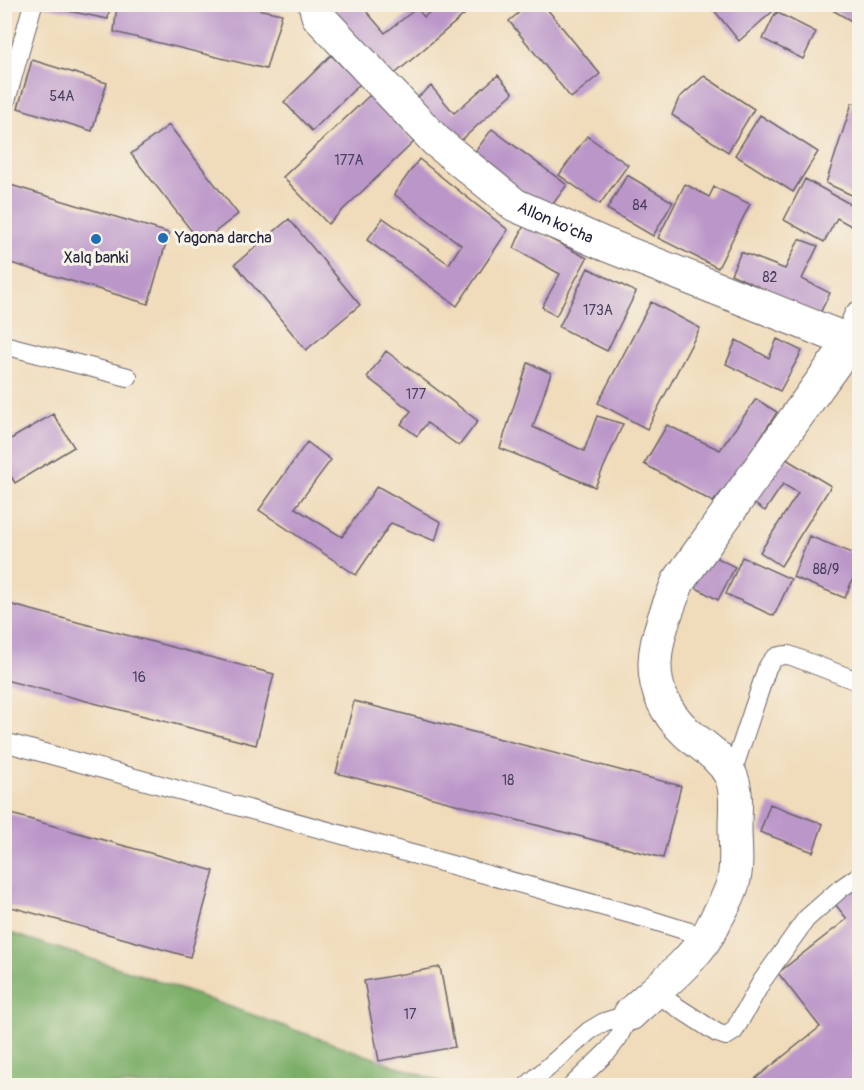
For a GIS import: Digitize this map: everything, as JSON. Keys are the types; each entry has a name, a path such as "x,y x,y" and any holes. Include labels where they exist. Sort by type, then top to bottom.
{"street":[{"name":"Allon ko'cha","path":"315,4 318,16 436,141 515,205 604,244 856,335"},
{"path":"630,1014 687,960 706,937 728,896 736,870 734,789 731,776 723,763 671,715 655,680 654,660 662,622 678,582 856,335"}],"lane":[{"path":"4,108 10,64 33,4"},
{"path":"4,345 128,377"},
{"path":"731,776 772,659 779,655 789,655 860,682"},
{"path":"4,742 645,918 706,937"},
{"path":"654,992 717,1033 726,1036 734,1031 766,974 806,920 840,889 860,875"},
{"path":"528,1086 589,1031 604,1022 630,1014"},
{"path":"572,1086 609,1050 630,1014"}],"green space":[{"path":"4,931 138,974 450,1085 5,1085"}],"building":[{"path":"43,4 110,4 108,19 43,6"},
{"path":"117,4 232,4 282,14 266,69 114,32"},
{"path":"343,4 360,4 385,33 417,8 424,17 439,4 471,4 473,7 390,78 334,12"},
{"path":"529,4 543,4 600,74 571,98 509,21"},
{"path":"709,4 781,4 739,41"},
{"path":"822,4 860,4 860,26"},
{"path":"776,12 816,32 803,59 763,39"},
{"path":"331,55 360,84 312,131 284,102"},
{"path":"32,60 107,83 92,131 18,108"},
{"path":"498,75 513,93 455,146 412,102 431,86 454,113"},
{"path":"704,76 754,109 728,152 672,115 679,98"},
{"path":"370,95 414,142 328,224 283,177"},
{"path":"852,103 860,104 860,199 826,183"},
{"path":"760,115 818,152 793,192 735,155"},
{"path":"169,125 238,214 201,243 131,154"},
{"path":"492,129 567,185 544,216 469,160"},
{"path":"587,136 628,165 600,204 559,175"},
{"path":"419,159 508,230 457,306 367,240 383,218 449,264 461,245 394,194"},
{"path":"627,175 673,202 653,236 607,209"},
{"path":"805,179 859,209 855,228 837,218 824,242 784,220"},
{"path":"4,183 169,233 148,304 4,261"},
{"path":"685,184 709,197 714,187 750,204 718,268 658,238"},
{"path":"289,219 360,305 306,350 235,264"},
{"path":"524,225 587,258 556,316 542,307 560,274 514,248"},
{"path":"799,239 818,246 802,279 830,293 819,315 731,274 741,252 785,269"},
{"path":"588,268 636,292 607,351 559,327"},
{"path":"651,302 700,328 647,429 598,403"},
{"path":"777,339 802,351 780,391 726,364 736,340 769,358"},
{"path":"386,351 478,421 459,446 427,423 417,436 401,424 411,411 367,377"},
{"path":"528,363 551,373 533,427 584,451 597,416 623,424 595,487 500,448"},
{"path":"756,399 777,412 737,474 713,502 644,464 667,425 720,450"},
{"path":"53,414 74,447 15,483 4,465 4,443"},
{"path":"307,442 331,460 295,508 342,537 377,486 441,522 435,541 391,523 356,575 259,510"},
{"path":"776,453 831,486 781,566 760,552 798,493 783,484 765,511 747,499"},
{"path":"809,536 860,556 845,598 793,577"},
{"path":"708,553 735,567 718,600 691,585"},
{"path":"742,557 791,579 774,616 726,594"},
{"path":"5,603 274,674 256,745 5,680"},
{"path":"354,701 681,786 663,858 336,773"},
{"path":"770,804 823,824 813,852 760,832"},
{"path":"4,812 214,871 190,957 4,905"},
{"path":"853,883 860,892 860,999 857,1001 860,1005 860,1086 746,1086 820,1027 778,973 847,919 831,899"},
{"path":"440,967 455,1047 379,1061 364,981"}],"place":[{"name":"Yagona darcha","path":"163,238"},
{"name":"Xalq banki","path":"96,239"}]}
